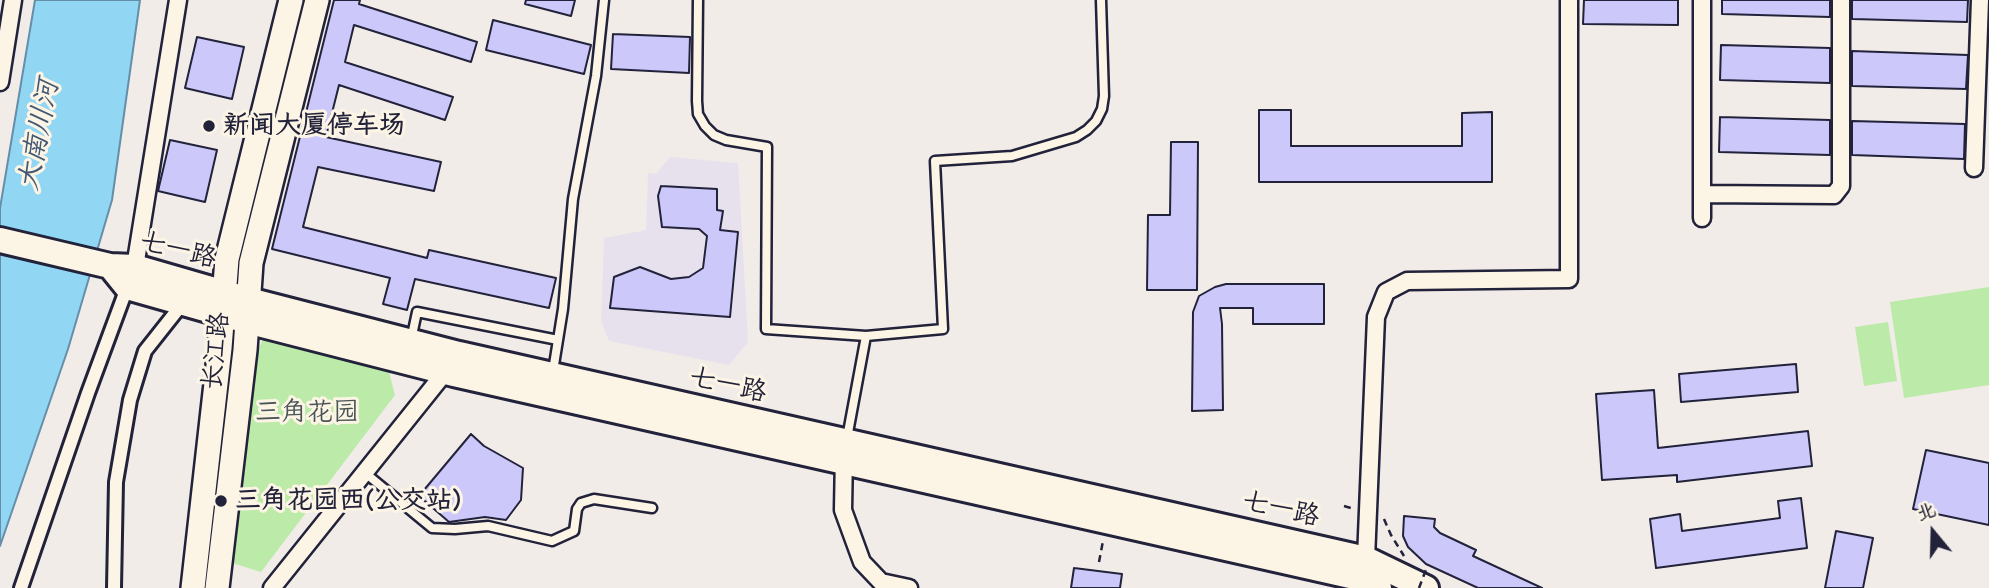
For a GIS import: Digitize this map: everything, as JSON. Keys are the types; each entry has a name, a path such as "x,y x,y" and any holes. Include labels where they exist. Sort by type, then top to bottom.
{"main road":[{"name":"长江路","path":"192,588 220,348 227,259 291,0"},
{"name":"长江路","path":"217,588 251,262 317,0"},
{"name":"七一路","path":"0,240 110,266 183,303 224,303"},
{"name":"七一路","path":"131,277 452,363 844,452 1366,559 1427,578"},
{"name":"七一路","path":"248,310 410,342 452,363 553,376 1334,581 1359,578 1379,588"}],"street":[{"path":"0,82 13,0"},
{"path":"21,588 131,277 178,0"},
{"path":"1366,559 1376,317 1386,292 1407,281 1569,279 1569,0"},
{"path":"1702,0 1702,218"},
{"path":"1702,194 1833,195 1841,186 1841,0"},
{"path":"1974,168 1980,0"},
{"path":"114,588 116,482 130,400 145,351 183,303"},
{"path":"272,588 452,363"},
{"path":"844,452 843,510 862,562 881,582 909,588"}],"lane":[{"path":"553,376 563,309 573,199 596,76 604,0"},
{"path":"698,0 698,114 714,135 726,141 767,147 766,329 866,336 943,328 935,161 1012,156 1076,137 1096,121 1104,96 1101,0"},
{"path":"410,342 417,312 558,340"},
{"path":"844,452 866,336"},
{"path":"365,472 432,528 488,526 552,541 574,531 577,509 581,503 594,499 652,508"}],"path":[{"path":"1344,506 1385,519 1391,535 1405,557"},
{"path":"1099,562 1107,522"},
{"path":"1419,588 1427,578"}],"shaded area":[{"path":"670,157 738,163 748,342 729,365 609,341 601,321 604,238 646,230 648,173 656,174"}],"green space":[{"path":"1989,287 1989,385 1904,398 1890,302"},
{"path":"1888,322 1897,381 1864,386 1855,327"},
{"name":"三角花园","path":"263,340 389,372 395,395 261,572 232,563 252,360"}],"water":[{"name":"大南川河","path":"35,0 140,0 112,200 68,349 0,546 0,208"}],"building":[{"path":"334,0 360,0 359,4 477,42 471,62 354,25 345,62 453,97 445,120 339,85 326,137 441,162 434,191 318,167 303,227 427,258 429,250 556,278 549,308 415,279 407,310 383,304 390,278 272,249"},
{"path":"526,0 575,0 571,16 525,4"},
{"path":"1584,0 1678,0 1678,25 1583,24"},
{"path":"1722,0 1830,0 1830,17 1722,14"},
{"path":"1852,0 1968,0 1967,22 1852,19"},
{"path":"493,20 591,45 584,74 486,50"},
{"path":"613,34 690,37 689,73 611,69"},
{"path":"197,37 244,47 232,99 185,88"},
{"path":"1721,45 1830,48 1830,83 1720,80"},
{"path":"1852,51 1968,55 1966,89 1852,86"},
{"path":"1259,110 1291,110 1291,146 1462,146 1462,113 1492,112 1492,182 1259,182"},
{"path":"1720,117 1830,120 1830,155 1719,152"},
{"path":"1852,121 1965,124 1964,159 1852,155"},
{"path":"170,140 217,150 205,202 158,191"},
{"path":"1171,142 1198,142 1197,290 1147,290 1148,215 1170,215"},
{"path":"661,186 717,189 717,210 723,211 720,230 738,232 730,317 610,308 614,277 640,267 671,279 689,277 703,268 707,236 699,229 662,227 658,196"},
{"path":"1226,284 1324,284 1324,324 1253,324 1253,308 1220,308 1223,410 1192,411 1193,312 1199,296"},
{"path":"1796,364 1798,392 1681,402 1679,374"},
{"path":"1654,390 1658,448 1808,431 1812,466 1677,482 1677,475 1602,480 1596,394"},
{"path":"471,434 484,446 523,468 521,500 506,520 485,517 449,522 419,496"},
{"path":"1926,450 1989,463 1989,525 1913,509"},
{"path":"1801,498 1807,548 1656,568 1650,519 1680,514 1682,531 1780,518 1778,501"},
{"path":"1404,516 1435,519 1434,527 1440,533 1476,550 1473,556 1542,588 1478,588 1426,564 1408,547 1403,536"},
{"path":"1836,531 1873,538 1863,588 1825,588"},
{"path":"1074,568 1122,574 1120,588 1071,588"}],"place":[{"name":"新闻大厦停车场","path":"209,126"},
{"name":"三角花园西(公交站)","path":"221,501"}]}
